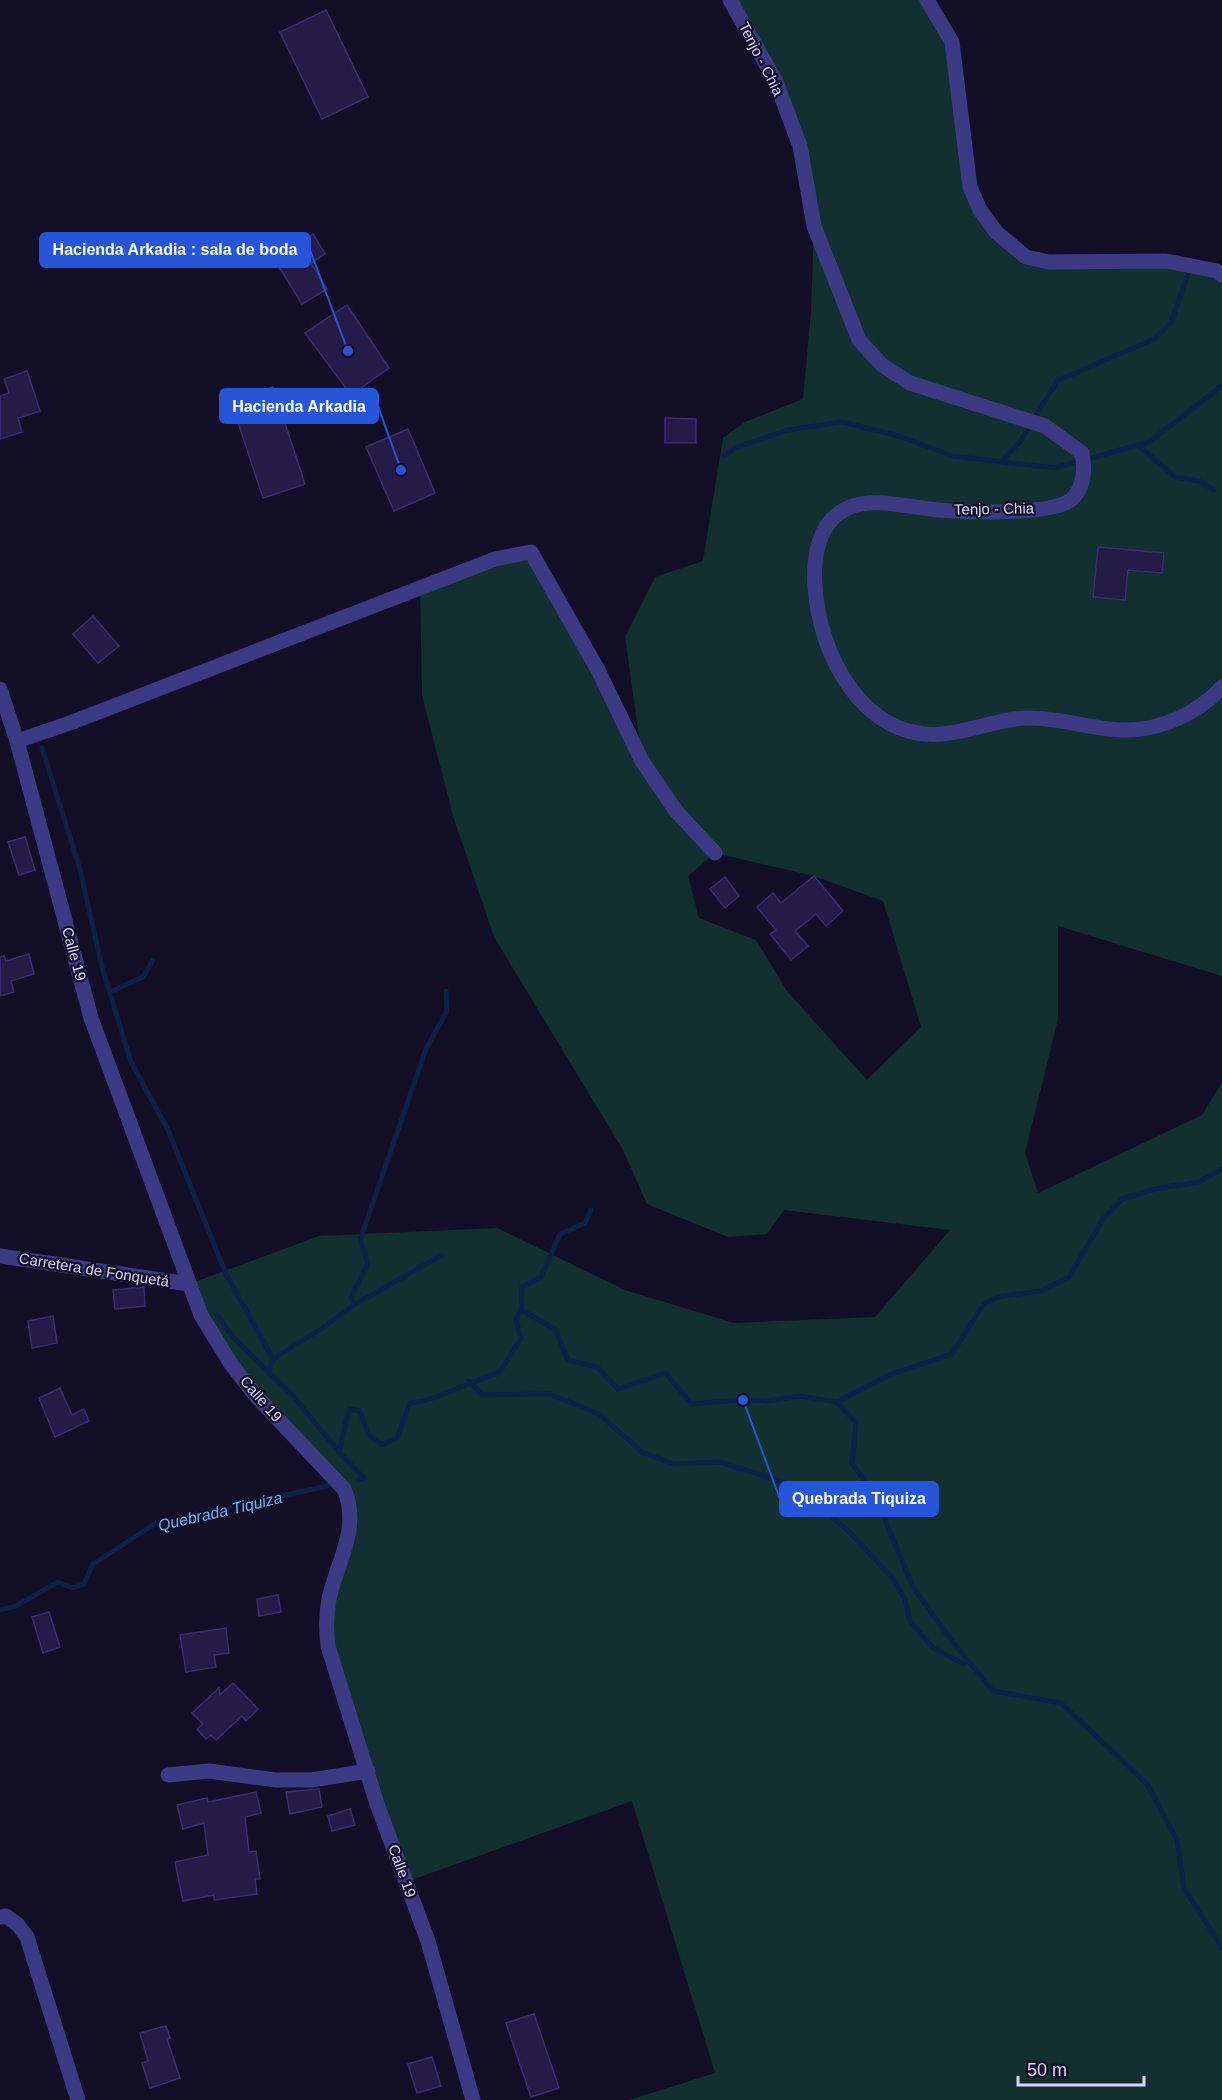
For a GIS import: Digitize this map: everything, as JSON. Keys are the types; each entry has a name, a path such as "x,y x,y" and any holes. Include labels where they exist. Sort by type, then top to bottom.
{"street":[{"name":"Tenjo - Chia","path":"730,0 776,81 800,146 814,226 859,340 882,365 910,382 1045,426 1082,453 1086,472 1072,499 1051,508 1015,511 939,510 863,504 846,508 831,520 818,543 814,584 818,614 830,653 854,693 874,715 896,728 915,734 942,734 1026,718 1125,730 1155,726 1185,715 1208,702 1222,687"},
{"path":"927,0 952,42 969,187 980,210 996,232 1026,257 1049,262 1166,261 1217,271 1222,275"},
{"path":"17,741 70,723 495,559 531,552 598,670 642,761 676,811 715,853"},
{"name":"Calle 19","path":"0,689 17,741 91,1018 201,1315 231,1364 256,1396 344,1489 350,1502 352,1526 329,1598 326,1624 328,1646 377,1804 428,1941 473,2100"},
{"name":"Carretera de Fonquetá","path":"0,1256 189,1284"},
{"path":"168,1775 209,1771 276,1780 312,1780 368,1771"},
{"path":"0,1917 6,1916 18,1925 27,1937 78,2100"}],"green space":[{"path":"730,0 927,0 952,42 980,210 1026,257 1166,261 1222,275 1222,976 1058,926 1058,1019 1025,1153 1038,1193 1202,1115 1222,1083 1222,2100 629,2100 715,2073 632,1801 406,1882 328,1646 350,1501 256,1396 189,1284 319,1236 497,1228 625,1290 734,1323 875,1317 950,1230 784,1210 767,1234 728,1237 647,1204 623,1150 494,937 453,816 422,695 420,588 531,552 642,759 625,637 655,577 703,561 723,438 745,422 803,399 811,311 814,226 800,146","holes":["715,853 814,876 883,901 921,1027 867,1080 787,991 756,940 699,918 688,876"]}],"building":[{"path":"326,10 368,97 322,119 280,32"},
{"path":"313,234 325,254 311,263 327,289 302,304 279,267 294,258 288,249"},
{"path":"347,305 389,368 351,395 305,333"},
{"path":"27,371 40,411 18,418 22,432 0,439 0,396 9,393 4,379"},
{"path":"273,387 305,484 263,498 231,401"},
{"path":"665,418 696,419 696,443 665,443"},
{"path":"408,429 435,493 394,511 366,447"},
{"path":"1098,547 1164,553 1162,573 1128,570 1125,600 1093,597"},
{"path":"93,616 119,646 98,663 73,634"},
{"path":"25,837 35,870 19,875 8,842"},
{"path":"814,876 843,911 826,926 816,914 795,931 808,946 791,960 770,934 776,930 757,907 773,893 781,903"},
{"path":"725,877 739,896 725,908 710,889"},
{"path":"29,954 34,974 11,981 14,992 0,996 0,957 4,956 6,961"},
{"path":"144,1287 145,1306 115,1309 113,1290"},
{"path":"53,1316 57,1343 32,1348 28,1321"},
{"path":"60,1388 72,1415 84,1409 89,1421 55,1437 39,1398"},
{"path":"278,1595 281,1612 259,1616 257,1599"},
{"path":"49,1612 60,1647 43,1653 32,1617"},
{"path":"226,1628 229,1653 214,1655 216,1667 186,1672 180,1635"},
{"path":"233,1683 258,1709 246,1721 242,1716 216,1740 211,1735 206,1739 197,1729 203,1724 192,1713 219,1688 220,1695"},
{"path":"319,1789 322,1807 290,1814 286,1792"},
{"path":"256,1792 261,1813 245,1817 249,1852 256,1851 260,1879 255,1879 257,1894 214,1900 214,1895 183,1901 175,1862 208,1855 204,1823 183,1829 177,1805 207,1798 208,1802"},
{"path":"350,1809 355,1825 332,1831 328,1816"},
{"path":"534,2014 559,2088 531,2097 506,2023"},
{"path":"166,2026 170,2038 167,2039 180,2078 150,2088 142,2063 148,2061 140,2033"},
{"path":"432,2057 441,2086 417,2093 408,2064"}],"waterway":[{"path":"1002,461 1020,442 1057,381 1154,339 1171,323 1188,274"},
{"path":"724,456 738,447 788,430 842,422 899,436 952,456 1055,468 1149,442 1222,386"},
{"path":"1138,445 1175,477 1199,481 1214,490"},
{"path":"42,748 80,869 102,967 131,1062 168,1130 226,1274 273,1359"},
{"path":"110,992 143,977 153,960"},
{"path":"268,1373 273,1359 354,1305 351,1297 368,1263 360,1240 426,1049 447,1011 446,991"},
{"name":"Quebrada Tiquiza","path":"358,1480 364,1478 339,1452 349,1409 360,1411 369,1435 382,1445 397,1438 410,1403 432,1398 499,1373 521,1339 516,1319 521,1310 555,1329 568,1360 597,1367 618,1389 666,1373 691,1404 743,1400 768,1401 799,1396 837,1402 889,1375 952,1354 984,1303 1002,1296 1041,1291 1069,1277 1103,1219 1122,1199 1155,1189 1199,1182 1222,1169"},
{"path":"521,1310 522,1287 541,1277 560,1234 585,1223 591,1210"},
{"path":"354,1305 442,1255"},
{"path":"216,1314 233,1337 294,1397 339,1452"},
{"path":"469,1381 482,1395 550,1394 599,1414 642,1452 674,1464 720,1462 799,1487 848,1531 891,1576 905,1599 910,1621 933,1648 964,1664"},
{"path":"837,1402 856,1423 852,1464 873,1491 913,1587 952,1641 993,1691 1061,1703 1147,1784 1177,1840 1184,1888 1222,1948"},
{"name":"Quebrada Tiquiza","path":"0,1610 16,1606 58,1582 73,1588 84,1584 93,1564 158,1522 328,1486"}],"place":[{"name":"Hacienda Arkadia : sala de boda","path":"348,351"},
{"name":"Hacienda Arkadia","path":"401,470"},
{"name":"Quebrada Tiquiza","path":"743,1400"}]}
